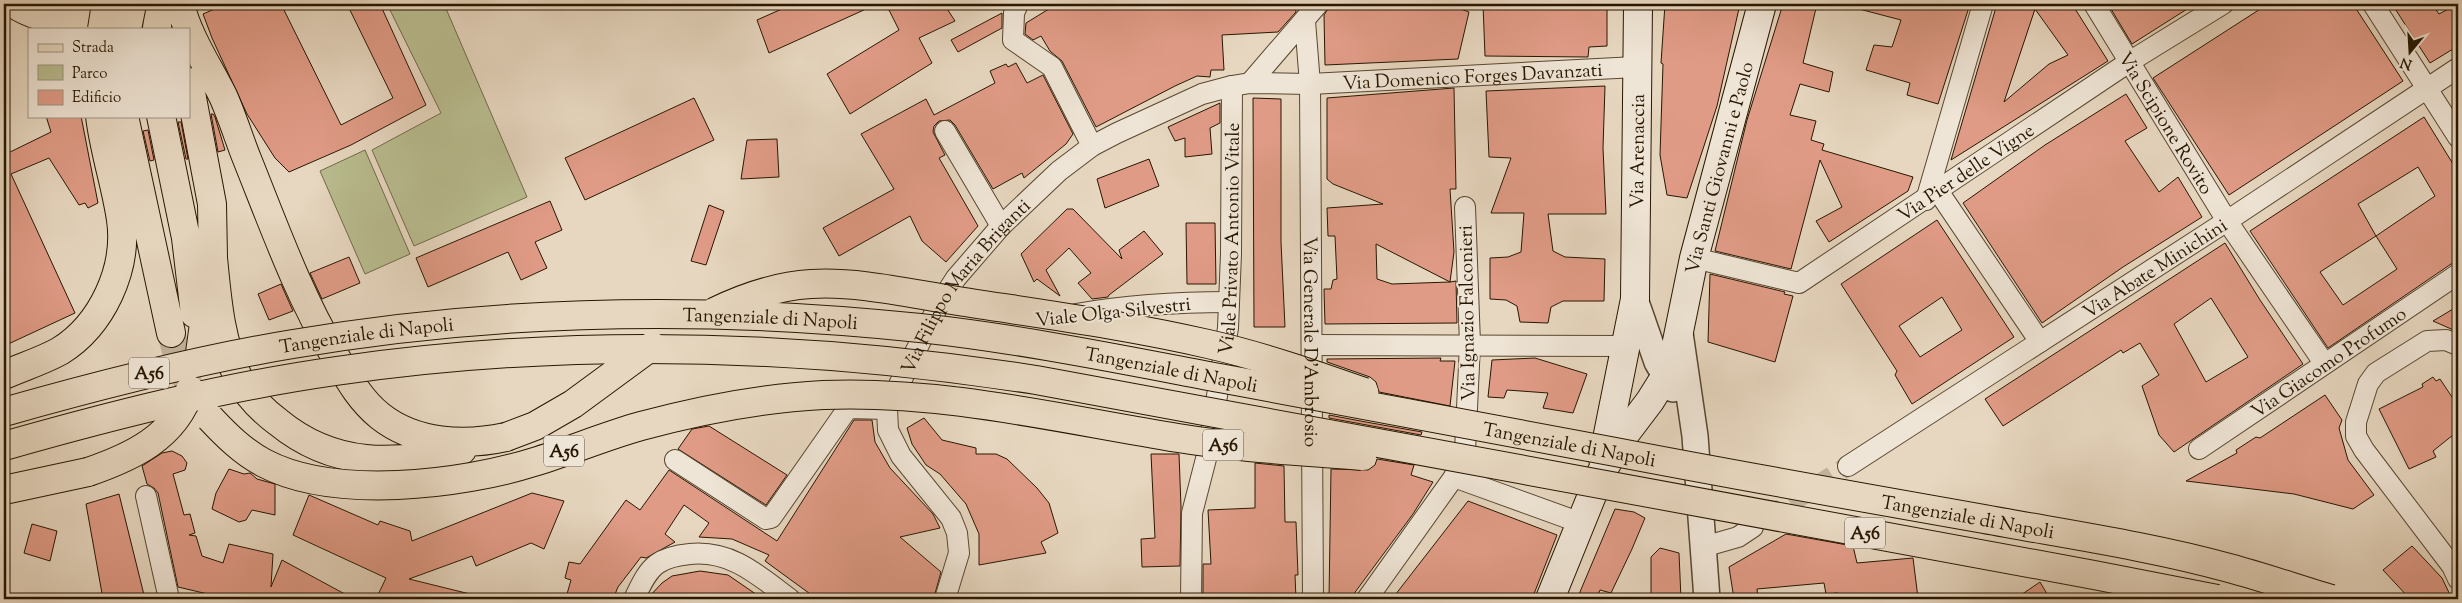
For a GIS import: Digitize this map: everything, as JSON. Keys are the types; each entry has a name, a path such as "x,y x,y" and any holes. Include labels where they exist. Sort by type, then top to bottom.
{"main road":[{"path":"14,4 24,10 44,17 69,20 115,18 156,13 171,28"},
{"path":"102,28 106,4"},
{"name":"Via Arenaccia","path":"1601,473 1635,299 1638,4"},
{"name":"Via Santi Giovanni e Paolo","path":"1601,473 1665,377 1680,332 1694,258 1762,4"},
{"path":"190,46 202,58 223,97 287,260 312,315 367,405 382,418 414,433 434,439 465,443 506,437"},
{"path":"190,87 212,204 213,258 221,322 230,358 248,394 266,413 304,441 327,452 354,458 378,460 440,455 506,437 535,426 573,404 640,354 699,318 764,291 812,284 862,287 1099,323 1207,344 1276,362 1453,422"},
{"path":"4,374 60,351 75,339 103,305 118,271 122,246 121,220 100,118"},
{"name":"A56","path":"124,118 171,332"},
{"path":"161,118 186,238 200,353"},
{"path":"4,490 88,472 133,455 151,444 165,431 189,395 200,353 213,258"},
{"name":"Tangenziale di Napoli","path":"4,412 142,374 297,343 484,321 574,316 696,314 833,320 925,329 1053,348 2096,539 2225,566 2331,599"},
{"name":"Tangenziale di Napoli","path":"4,446 106,418 209,393 334,371 401,362 624,348 696,348 816,354 962,368 1191,408 2217,599"},
{"name":"A56","path":"210,418 245,451 265,464 291,474 358,484 441,482 486,475 533,462 638,426 722,407 802,397 872,393 936,398 997,406 1227,445 1513,469"},
{"path":"1550,599 1601,473"}],"street":[{"path":"1018,4 1014,13 1013,40 1052,67 1092,146"},
{"path":"1241,84 1305,21 1318,4"},
{"path":"1983,4 1932,196 2040,342"},
{"name":"Via Scipione Rovito","path":"2094,4 2227,221 2324,363"},
{"name":"Via Pier delle Vigne","path":"1694,258 1799,283 1932,196 2129,62 2223,4"},
{"path":"2373,4 2458,137"},
{"path":"1305,21 1310,84"},
{"name":"Via Domenico Forges Davanzati","path":"1310,84 1636,67"},
{"name":"Via Abate Minichini","path":"1848,466 2227,221 2458,68"},
{"name":"Via Filippo Maria Briganti","path":"888,409 938,306 956,278 1000,226 1059,171 1092,146 1202,94 1241,84 1310,84"},
{"name":"Viale Privato Antonio Vitale","path":"1191,599 1192,513 1208,452 1228,328 1241,84"},
{"name":"Via Generale D'Ambrosio","path":"1310,84 1313,599"},
{"path":"945,131 1000,226"},
{"name":"Via Ignazio Falconieri","path":"1367,599 1454,477 1465,451 1470,344 1465,207"},
{"name":"Via Giacomo Profumo","path":"2199,449 2458,274"},
{"path":"1635,299 1650,345 1665,377 1688,411 1693,424"},
{"name":"Viale Olga Silvestri","path":"938,306 1038,321 1120,306 1170,302 1229,302"},
{"path":"1680,332 1693,424 1707,599"},
{"path":"2458,345 2446,340 2427,341 2376,373 2368,384 2356,422 2356,436 2364,450 2452,566 2458,579"},
{"path":"1312,345 1470,344 1625,346"},
{"path":"675,460 766,519 771,518 848,408 888,409 888,430 901,456 951,518 957,533 960,553 945,599"},
{"path":"1454,477 1581,523"},
{"path":"146,496 172,599"},
{"path":"1703,547 1738,537 1753,527"},
{"path":"634,599 644,579 657,564 677,555 696,554 718,555 734,560 790,599"}],"green space":[{"path":"387,4 444,4 527,197 414,246 372,150 441,113"},
{"path":"365,150 410,254 365,274 320,171"}],"building":[{"path":"226,4 281,4 341,125 393,98 347,4 380,4 426,105 351,145 289,172 275,158 247,114 203,14"},
{"path":"793,4 877,4 769,53 757,20"},
{"path":"886,4 944,4 955,21 919,38 932,63 850,114 827,74 899,30"},
{"path":"1057,4 1295,4 1296,12 1278,32 1222,35 1224,70 1211,70 1210,77 1197,76 1096,127 1062,61 1050,51 1041,36 1033,40 1025,34 1026,23"},
{"path":"1331,4 1448,4 1469,12 1458,59 1325,65 1324,15"},
{"path":"1483,4 1598,4 1607,6 1607,46 1589,47 1588,57 1485,56"},
{"path":"1665,4 1740,4 1717,106 1687,198 1667,195 1660,155 1663,64 1661,63"},
{"path":"1783,4 1817,4 1803,63 1833,72 1829,92 1800,84 1790,115 1816,121 1811,140 1824,144 1822,150 1913,177 1908,191 1829,242 1816,221 1842,207 1820,160 1791,269 1715,251 1747,120"},
{"path":"1860,4 1970,4 1938,104 1907,95 1910,83 1866,70 1874,45 1892,47 1901,20 1859,9"},
{"path":"1997,4 2072,4 2108,61 1951,160","holes":["2035,9 2068,55 2049,64 2004,102"]},
{"path":"2108,4 2195,4 2132,44"},
{"path":"2268,4 2353,4 2403,81 2229,195 2153,78"},
{"path":"2392,4 2432,4 2439,14 2458,4 2458,46 2430,63"},
{"path":"1002,13 1002,28 958,52 951,40"},
{"path":"1016,63 1027,83 1043,75 1073,134 1066,144 1024,178 1022,173 993,189 955,125 950,120 939,121 934,126 933,132 945,155 939,158 978,226 946,262 922,241 910,216 839,256 823,228 894,189 861,134 926,99 934,115 995,83 990,71 1006,64 1008,67"},
{"path":"1605,86 1603,148 1606,214 1548,214 1553,251 1565,257 1605,259 1604,301 1563,301 1551,307 1548,323 1520,322 1517,306 1506,300 1490,299 1490,258 1508,257 1521,252 1524,213 1491,213 1511,158 1489,157 1486,91"},
{"path":"1454,88 1456,189 1450,189 1454,252 1450,282 1456,281 1457,323 1325,324 1324,289 1331,289 1333,280 1337,279 1335,236 1328,236 1327,208 1383,204 1333,184 1327,179 1327,98","holes":["1376,244 1450,282 1392,284 1377,279"]},
{"path":"2126,94 2147,128 2125,141 2159,192 2178,177 2202,217 2123,267 2042,323 1963,203 2045,145"},
{"path":"694,98 714,140 585,200 565,158"},
{"path":"1253,98 1281,99 1281,242 1285,327 1254,327"},
{"path":"1220,103 1220,123 1210,128 1212,154 1185,157 1185,138 1175,141 1168,127"},
{"path":"211,114 215,117 225,150 218,152"},
{"path":"2424,117 2458,172 2458,262 2451,264 2328,348 2250,231","holes":["2418,167 2435,196 2376,236 2358,204","2376,236 2397,269 2343,305 2320,272"]},
{"path":"47,118 81,118 98,203 88,208 85,203 79,205 49,158 11,174 75,313 4,346 4,155 51,132"},
{"path":"178,122 181,122 188,159 186,159"},
{"path":"148,130 154,160 150,161 143,131"},
{"path":"777,139 779,177 741,179 747,140"},
{"path":"1149,159 1159,186 1105,208 1097,179"},
{"path":"550,201 562,230 535,242 547,268 521,280 508,252 428,287 416,258"},
{"path":"709,205 724,211 706,265 691,261"},
{"path":"1067,209 1073,209 1122,259 1119,250 1144,231 1163,254 1108,297 1092,299 1078,283 1091,273 1069,248 1046,270 1060,296 1037,279 1034,282 1021,254"},
{"path":"1937,220 2014,337 1912,404 1895,375 1897,371 1841,284","holes":["1942,297 1962,330 1920,357 1899,326"]},
{"path":"1186,223 1215,223 1216,284 1187,284"},
{"path":"2225,243 2303,364 2174,452 2159,435 2142,386 2159,375 2140,343 2123,353 2121,350 2003,426 1985,399","holes":["2211,298 2248,357 2206,382 2174,324"]},
{"path":"349,257 360,283 322,299 310,273"},
{"path":"1710,274 1785,292 1784,294 1793,296 1775,362 1708,342"},
{"path":"281,284 293,311 269,320 258,294"},
{"path":"2458,306 2458,332 2433,321"},
{"path":"1441,358 1440,361 1455,361 1450,406 1379,392 1376,382 1370,377 1327,362 1327,359"},
{"path":"1535,358 1587,374 1573,413 1543,408 1548,393 1507,390 1504,398 1488,397 1492,360"},
{"path":"2433,377 2436,381 2440,379 2458,406 2458,431 2433,451 2436,457 2409,469 2379,409 2423,387 2422,384"},
{"path":"2325,395 2342,420 2339,428 2348,460 2374,495 2353,509 2294,494 2186,481 2237,453 2236,450 2256,437 2260,438"},
{"path":"1329,415 1422,432 1421,435 1329,418"},
{"path":"924,418 942,440 976,448 976,454 996,454 1007,459 1037,488 1049,503 1058,533 1041,542 1046,553 979,565 979,534 966,504 940,474 926,465 912,444 907,428"},
{"path":"854,420 872,420 875,442 890,468 933,514 940,528 900,537 941,572 934,597 930,599 817,599 765,561 769,555 732,539 699,537 709,523 684,505 665,534 675,542 646,558 641,557 618,587 613,599 589,599 567,594 571,580 565,578 569,562 580,564 626,500 640,510 669,470 777,541"},
{"path":"709,426 787,475 766,505 678,449 692,429"},
{"path":"172,451 182,456 187,463 185,470 173,474 184,515 190,514 195,533 189,535 196,536 202,556 223,563 229,544 273,554 271,587 282,560 354,599 229,599 178,587 158,493 147,484 142,466 162,453"},
{"path":"1151,454 1179,454 1181,507 1180,566 1142,567 1141,539 1155,538"},
{"path":"1377,459 1414,465 1411,475 1433,482 1413,514 1350,599 1329,599 1331,469 1368,470 1375,465"},
{"path":"1255,463 1284,466 1285,522 1296,522 1298,575 1295,575 1296,599 1256,599 1256,594 1203,594 1203,564 1211,564 1208,510 1255,508"},
{"path":"229,469 244,474 250,473 257,479 275,484 275,515 252,510 246,520 239,522 212,509 216,493"},
{"path":"532,493 564,501 544,549 531,543 476,566 472,556 409,579 470,594 469,599 376,599 386,578 293,535 309,495 378,525 380,521 410,531 412,541"},
{"path":"119,494 145,599 103,599 86,504"},
{"path":"1468,501 1557,535 1532,599 1392,599"},
{"path":"1615,509 1634,512 1645,518 1611,593 1600,590 1596,599 1577,599"},
{"path":"32,524 57,531 50,561 24,553"},
{"path":"1786,534 1853,546 1857,563 1913,558 1918,598 1839,599 1838,593 1826,594 1824,583 1757,589 1758,599 1734,599 1729,567"},
{"path":"2412,546 2442,578 2452,599 2410,599 2383,570"},
{"path":"1660,548 1679,553 1681,599 1651,599 1651,557"},
{"path":"700,571 728,575 763,599 647,599 662,583 672,576"},
{"path":"2040,582 2050,599 2015,599"}],"tunnel":[{"path":"171,333 178,358 190,388"},
{"path":"1765,519 1848,466"}]}
